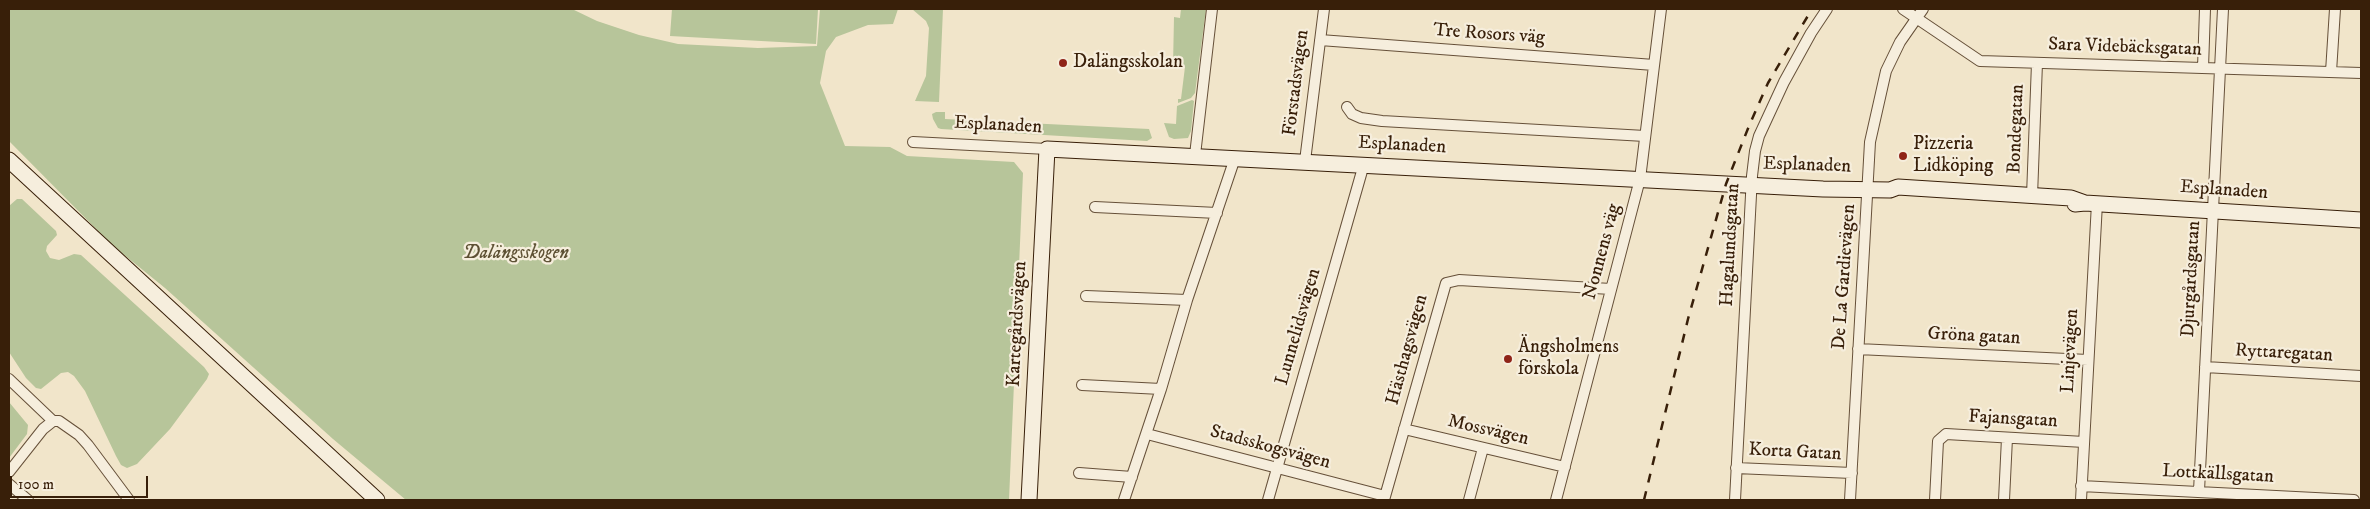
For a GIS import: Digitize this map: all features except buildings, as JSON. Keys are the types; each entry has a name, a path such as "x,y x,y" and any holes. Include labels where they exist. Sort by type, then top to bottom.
{"street":[{"path":"1195,156 1212,9"},
{"name":"Förstadsvägen","path":"1306,161 1324,9"},
{"name":"Nonnens väg","path":"1556,500 1640,179 1661,9"},
{"name":"Hagalundsgatan","path":"1735,500 1755,151 1762,129 1784,82 1811,33 1827,9"},
{"name":"Sara Videbäcksgatan","path":"1903,9 1980,61 2361,73"},
{"name":"De La Gardievägen","path":"1850,500 1870,142 1881,88 1892,56 1923,9"},
{"path":"2203,68 2205,9"},
{"name":"Djurgårdsgatan","path":"2199,491 2224,9"},
{"path":"2331,72 2335,9"},
{"name":"Tre Rosors väg","path":"1320,40 1654,65"},
{"name":"Bondegatan","path":"2032,196 2037,63"},
{"path":"1347,107 1352,114 1361,118 1382,121 1644,136"},
{"name":"Esplanaden","path":"913,142 1823,188 1868,188 1890,190 1898,194 2071,204 2091,203 2361,220"},
{"name":"Kartegårdsvägen","path":"1029,500 1047,149"},
{"path":"1124,500 1161,388 1187,300 1235,158"},
{"path":"9,160 377,500"},
{"name":"Lunnelidsvägen","path":"1268,500 1364,164"},
{"name":"Esplanaden","path":"1890,190 1898,187 2072,198 2091,203"},
{"name":"Linjevägen","path":"2080,500 2088,360 2091,203"},
{"path":"1095,207 1217,213"},
{"name":"Hästhagsvägen","path":"1385,498 1446,283 1463,280 1611,289"},
{"path":"1086,296 1187,300"},
{"name":"Gröna gatan","path":"1858,349 2088,360"},
{"name":"Ryttaregatan","path":"2205,367 2361,376"},
{"path":"9,379 53,421 66,425 79,435 129,500"},
{"path":"1082,386 1161,388"},
{"path":"9,472 44,429 53,421"},
{"name":"Mossvägen","path":"1404,429 1565,467"},
{"name":"Stadsskogsvägen","path":"1146,434 1385,498"},
{"name":"Fajansgatan","path":"1935,500 1938,441 1946,434 2084,442"},
{"path":"2004,500 2007,438"},
{"path":"1469,500 1483,448"},
{"name":"Korta Gatan","path":"1736,468 1852,473"},
{"path":"1079,473 1132,477"},
{"path":"9,484 28,500"},
{"name":"Lottkällsgatan","path":"2081,486 2354,500"}],"green space":[{"name":"Dalängsskogen","path":"9,9 572,9 597,21 639,35 678,44 758,48 817,46 820,9 898,9 893,24 868,25 836,37 826,51 820,83 845,146 890,147 907,156 1014,162 1023,173 1009,500 406,500 333,439 165,288 112,245 9,141"},
{"path":"672,9 818,9 816,44 670,36"},
{"path":"912,9 943,9 939,102 915,101 926,76 929,28 926,21"},
{"path":"1181,9 1206,9 1195,93 1191,98 1178,103 1178,99 1181,99 1185,67 1173,66 1174,17 1180,18"},
{"path":"1192,100 1194,101 1191,131 1188,138 1174,139 1169,137 1164,123 1176,124 1177,106"},
{"path":"945,112 945,119 1149,129 1152,138 1147,141 941,129 938,128 933,119 932,114"},
{"path":"17,199 22,199 56,231 57,235 47,246 46,251 50,258 59,260 74,254 81,255 204,367 209,374 170,429 137,464 127,468 121,465 85,391 74,376 68,372 61,373 41,389 36,388 26,378 9,352 9,206"},
{"path":"9,402 28,425 27,434 9,458"}],"railway":[{"path":"1644,500 1688,319 1726,184 1768,83 1812,9"}],"place":[{"name":"Dalängsskolan","path":"1063,63"},
{"name":"Pizzeria Lidköping","path":"1903,156"},
{"name":"Ängsholmens förskola","path":"1508,359"}]}
